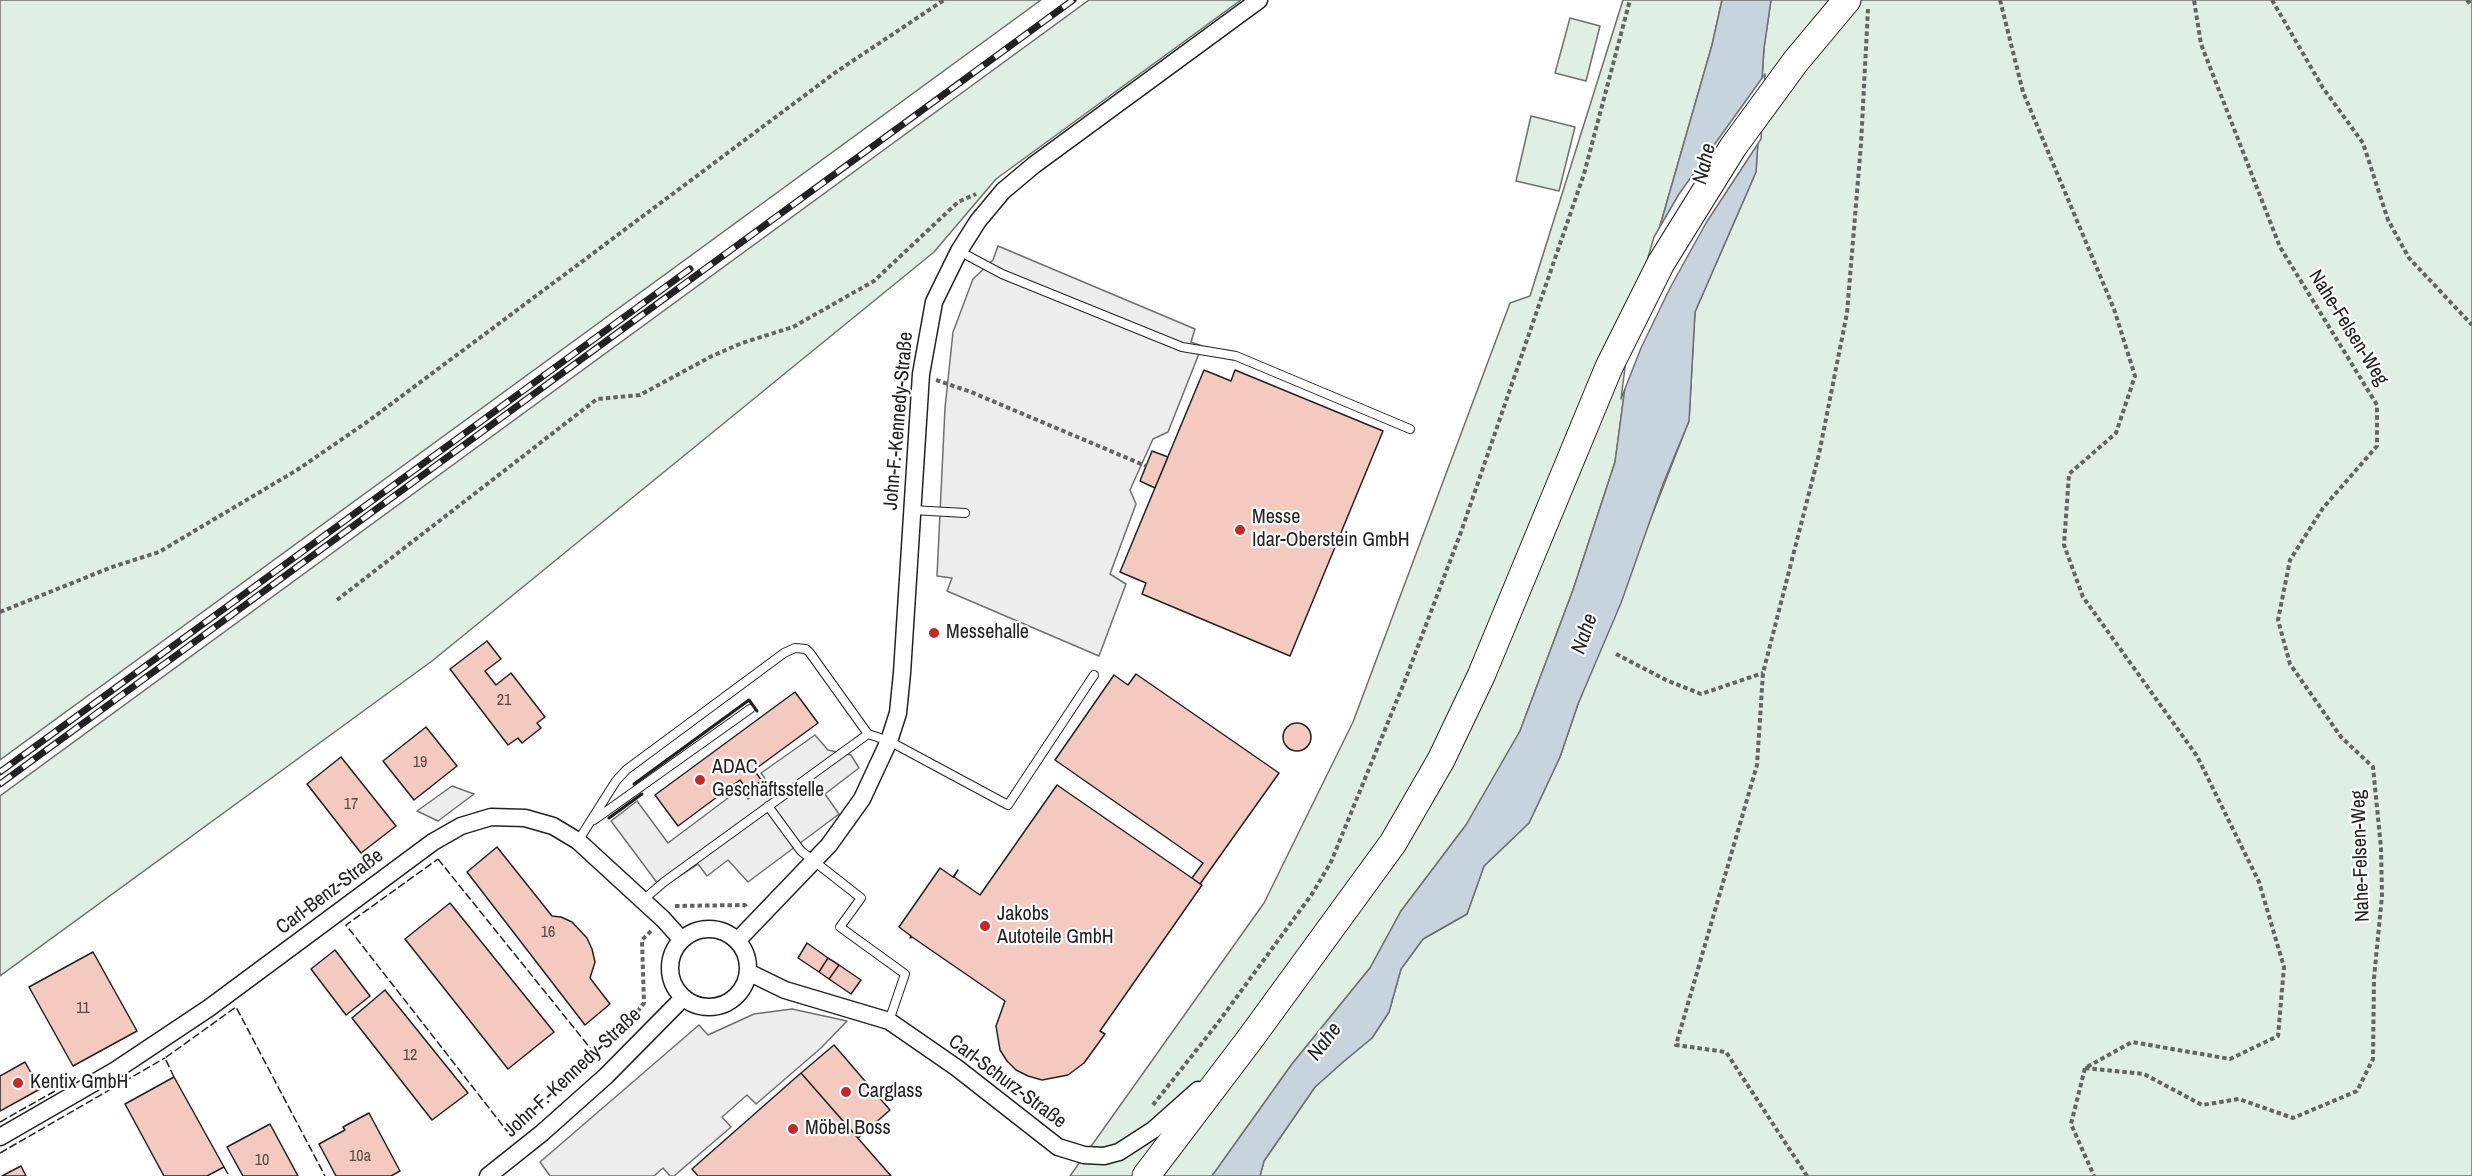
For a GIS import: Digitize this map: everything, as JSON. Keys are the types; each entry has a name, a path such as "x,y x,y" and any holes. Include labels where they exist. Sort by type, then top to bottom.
{"main road":[{"path":"1146,1176 1250,1039 1393,843 1441,760 1481,676 1609,367 1661,263 1732,147 1796,61 1847,0"}],"street":[{"name":"John-F.-Kennedy-Straße","path":"737,941 829,845 862,799 889,741 898,713 902,673 921,374 934,302 959,251 978,221 1003,191 1034,165 1259,0"},
{"name":"Carl-Benz-Straße","path":"0,1137 116,1070 209,1008 431,844 461,826 491,817 525,818 553,826 578,841 663,919 682,940"},
{"path":"710,929 725,932 737,941 748,960 748,972 743,988 731,1001 715,1007 698,1006 683,998 674,985 670,969 673,953 682,940 695,932 710,929"},
{"name":"Carl-Schurz-Straße","path":"748,972 784,990 889,1022 957,1068 1058,1147 1084,1155 1104,1156 1119,1152 1153,1130 1182,1106 1250,1039"},
{"name":"John-F.-Kennedy-Straße","path":"488,1176 542,1133 624,1058 683,998"}],"lane":[{"path":"959,251 1002,274 1182,347 1236,356 1410,429"},
{"path":"912,510 964,513"},
{"path":"578,841 616,781 626,770 784,653 795,648 806,649 810,653 868,734 889,741 1008,805 1094,675"},
{"path":"589,823 750,708"},
{"path":"643,900 664,882 868,734"},
{"path":"768,806 793,842 813,862 861,898 840,927 905,974 889,1022"}],"path":[{"path":"0,612 112,567 159,552 297,470 367,422 836,72 944,0"},
{"path":"1150,1109 1217,1024 1312,894 1331,862 1406,678 1461,532 1584,174 1630,0"},
{"path":"1807,1176 1726,1052 1676,1045 1757,765 1763,673 1819,454 1847,313 1861,144 1868,0"},
{"path":"2000,0 2023,93 2114,309 2135,376 2116,433 2069,474 2064,545 2083,597 2197,756 2259,882 2284,967 2278,1036 2230,1059 2132,1042 2085,1068 2071,1124 2094,1176"},
{"name":"Nahe-Felsen-Weg","path":"2085,1068 2144,1074 2202,1105 2239,1100 2293,1118 2357,1091 2373,1059 2374,978 2382,896 2373,767 2341,737 2290,664 2278,620 2290,560 2323,508 2377,446 2377,405 2280,247 2253,172 2201,44 2194,0"},
{"path":"2271,0 2323,88 2363,143 2388,220 2409,258 2472,324"},
{"path":"2466,0 2472,6"},
{"path":"337,600 597,399 640,395 712,356 793,327 874,282 958,202 977,194 993,203"},
{"path":"921,374 971,392 1146,466"},
{"path":"1616,654 1666,680 1701,694 1763,673"},
{"path":"624,1058 614,1045 644,1003 642,940 676,905 745,905 758,919"}],"green space":[{"path":"0,0 1041,0 0,760"},
{"path":"1089,0 1241,0 996,179 934,252 432,661 0,976 0,796"},
{"path":"1623,0 1722,0 1712,45 1635,313 1615,462 1573,590 1520,731 1466,825 1401,911 1370,968 1292,1064 1212,1176 1070,1176 1264,903 1353,722 1510,303 1530,296"},
{"path":"1771,0 2472,0 2472,1176 1260,1176 1264,1161 1315,1087 1372,1038 1389,1012 1401,969 1423,939 1467,914 1484,866 1529,823 1560,757 1578,704 1689,421 1695,312 1756,172 1764,48"},
{"path":"1570,18 1600,26 1586,81 1555,73"},
{"path":"1531,116 1575,127 1559,191 1516,181"}],"shaded area":[{"path":"998,246 1195,329 1191,342 1202,346 1168,432 1153,439 1130,490 1136,504 1110,574 1126,584 1099,656 947,591 952,578 937,576 945,408 953,332 973,279 993,260"},
{"path":"815,735 828,750 851,755 859,768 825,794 839,814 748,882 728,860 707,876 698,864 661,888 611,821 637,801 668,843 740,789 748,799 769,784 761,773"},
{"path":"452,786 474,794 438,821 417,811"},
{"path":"792,1009 847,1021 821,1048 756,1104 747,1095 722,1117 731,1127 674,1176 670,1176 663,1168 654,1176 550,1176 540,1162 699,1025 708,1035 754,1014"}],"water":[{"name":"Nahe","path":"1722,0 1771,0 1764,48 1756,172 1695,312 1689,421 1663,484 1621,603 1578,704 1560,757 1529,823 1484,866 1467,914 1423,939 1401,969 1389,1012 1372,1038 1315,1087 1264,1161 1260,1176 1212,1176 1292,1064 1370,968 1401,911 1466,825 1520,731 1573,590 1615,462 1635,313 1712,45"}],"pier":[{"path":"1765,74 1761,139 1706,223 1670,288 1641,348 1621,399 1632,312 1654,237 1679,194"}],"building":[{"name":"Messe Idar-Oberstein GmbH","path":"1204,370 1231,381 1235,370 1383,431 1290,656 1142,594 1146,583 1120,572"},
{"path":"1152,451 1168,457 1155,488 1140,481"},
{"path":"487,641 501,659 485,671 496,685 511,673 545,717 537,723 541,728 522,743 518,738 508,745 450,669"},
{"path":"1136,674 1279,773 1200,884 1192,878 1203,863 1055,760 1114,675 1128,685"},
{"path":"795,692 818,723 754,770 762,781 747,790 740,780 678,826 655,795"},
{"path":"1297,723 1307,727 1311,737 1307,747 1297,751 1287,747 1283,737 1287,727"},
{"path":"426,727 457,766 414,800 383,761"},
{"path":"341,757 396,826 361,853 307,784"},
{"path":"1057,785 1202,885 1100,1031 1105,1034 1084,1063 1068,1075 1042,1080 1016,1070 1000,1050 996,1026 1005,1001 912,937 910,938 911,936 899,927 940,868 953,877 958,870 954,877 980,895"},
{"path":"497,847 552,916 572,922 587,938 595,962 590,978 610,1004 585,1025 467,872"},
{"path":"450,903 554,1032 508,1069 405,939"},
{"path":"807,943 828,958 819,972 798,958"},
{"path":"335,950 370,996 346,1015 311,969"},
{"path":"93,952 137,1031 73,1066 29,987"},
{"path":"828,958 839,965 829,979 819,972"},
{"path":"839,965 861,980 851,994 829,979"},
{"path":"385,990 468,1093 432,1120 352,1018"},
{"name":"Carglass","path":"834,1045 890,1110 858,1138 801,1073"},
{"name":"Kentix GmbH","path":"25,1062 40,1089 0,1111 0,1076"},
{"name":"Möbel Boss","path":"801,1073 891,1176 698,1176 692,1169"},
{"path":"174,1077 224,1167 207,1176 164,1176 125,1104"},
{"path":"369,1113 400,1171 391,1176 336,1176 319,1144 345,1130 343,1127"},
{"path":"270,1124 298,1176 243,1176 227,1147"},
{"path":"21,1166 26,1176 2,1176"}],"railway":[{"path":"0,784 1073,0"},
{"path":"0,772 690,269"}],"fence":[{"path":"438,859 595,1054 507,1131 346,925 438,859"},
{"path":"174,1077 165,1058 236,1007 325,1176"},
{"path":"0,1153 165,1058"},
{"path":"0,1122 78,1078"},
{"path":"224,1167 229,1176"}],"wall":[{"path":"634,784 749,700 757,711"},
{"path":"609,818 642,794"}],"place":[{"name":"Messe Idar-Oberstein GmbH","path":"1240,530"},
{"name":"Messehalle","path":"934,633"},
{"name":"ADAC Geschäftsstelle","path":"700,780"},
{"name":"Jakobs Autoteile GmbH","path":"985,926"},
{"name":"Kentix GmbH","path":"18,1083"},
{"name":"Carglass","path":"846,1092"},
{"name":"Möbel Boss","path":"793,1129"}]}
